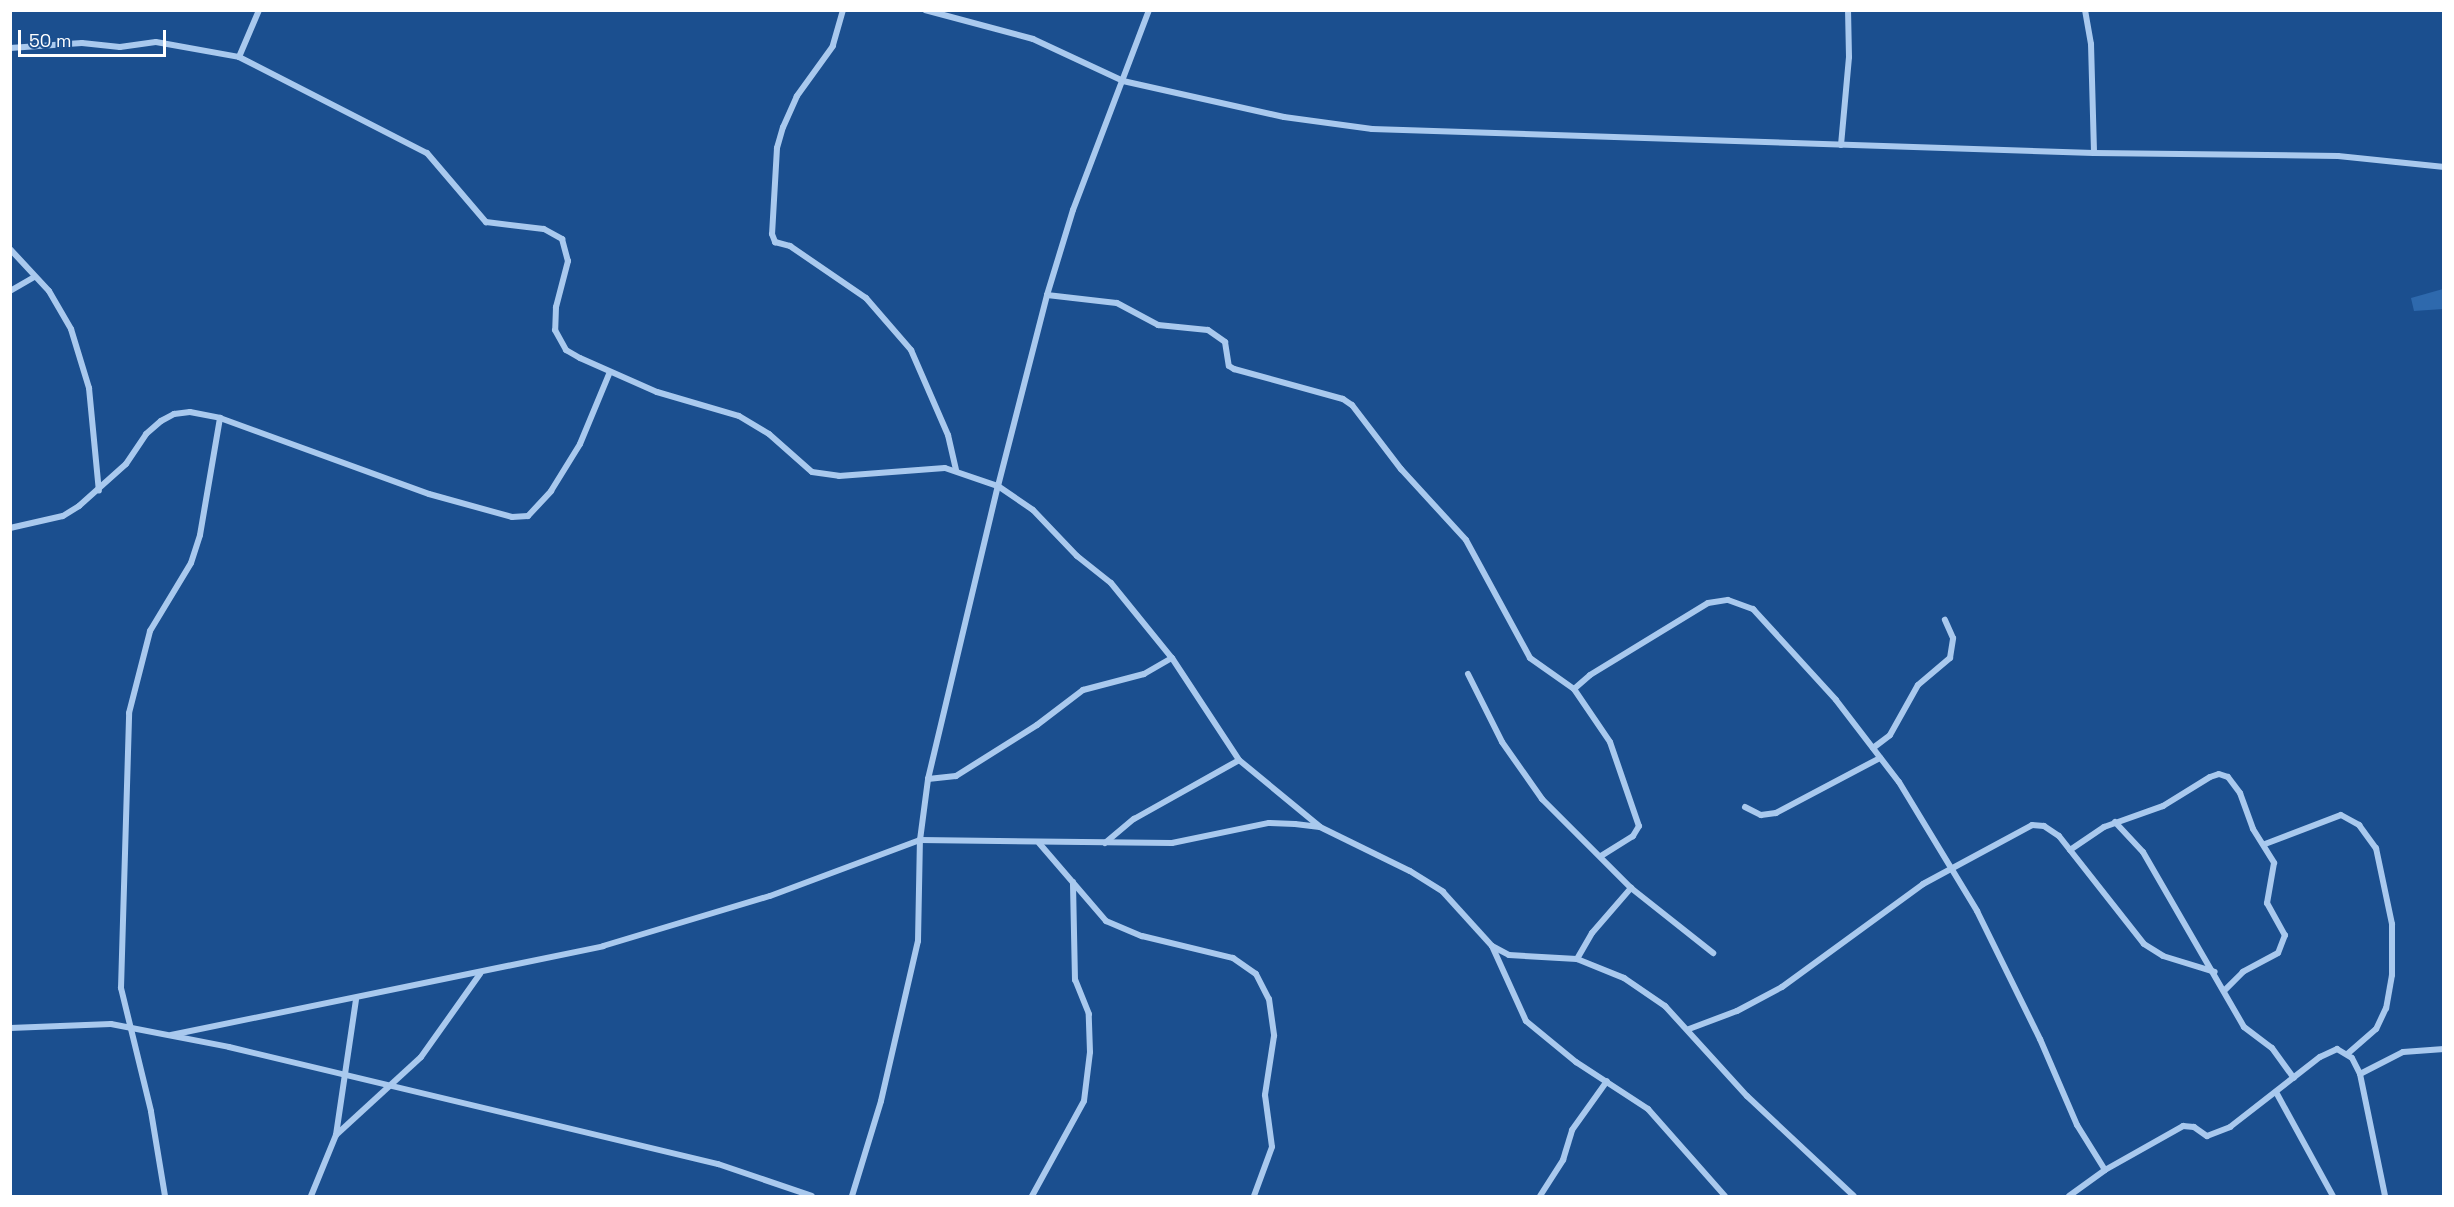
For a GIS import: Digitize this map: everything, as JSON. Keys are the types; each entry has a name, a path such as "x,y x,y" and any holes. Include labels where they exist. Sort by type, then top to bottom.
{"street":[{"path":"239,57 259,10"},
{"path":"843,10 833,46 797,96 783,127 777,148 772,234 775,242 790,246 866,298 911,350 948,435 956,471"},
{"path":"925,10 1033,39 1123,81 1284,117 1372,129 2094,153 2338,156 2444,167"},
{"path":"852,1197 881,1101 918,941 920,840 928,778 998,486 1047,295 1095,145 1123,81 1149,10"},
{"path":"1841,145 1849,57 1848,10"},
{"path":"2085,10 2091,44 2094,153"},
{"path":"10,48 82,43 120,47 156,42 239,57 427,153 486,222 522,224 562,239 568,261 556,307 555,330 566,351 609,374 739,416 769,434 801,465 822,474 921,467 956,471 998,486 1028,506 1077,556 1111,583 1172,658 1239,760 1320,827 1373,850 1443,892 1492,946 1526,1020 1576,1062 1648,1109 1725,1197"},
{"path":"10,249 62,312 82,361 96,435 99,491"},
{"path":"10,291 34,277"},
{"path":"1047,295 1117,303 1158,325 1208,330 1225,342 1226,357 1234,369 1343,399 1352,405 1401,469 1466,540 1530,658 1574,689 1610,742 1640,826 1633,836 1601,855"},
{"path":"10,528 63,516 99,491 161,421 174,414 190,412 220,418 429,494 512,517 528,516 551,491 580,444 609,374"},
{"path":"165,1197 121,988 129,713 140,658 150,632 190,563 200,535 220,418"},
{"path":"1574,689 1708,603 1728,600 1753,609 1776,632 1899,782 1977,911 2040,1039 2077,1125 2105,1170"},
{"path":"1873,748 1890,735 1918,685 1950,658 1953,638 1946,620"},
{"path":"928,778 956,776 1020,736 1083,690 1144,674 1172,658"},
{"path":"1468,674 1502,742 1524,778 1631,888 1713,953"},
{"path":"1745,807 1761,815 1776,813 1880,758"},
{"path":"1105,843 1134,819 1239,760"},
{"path":"2070,850 2115,822 2163,806 2219,774 2236,787 2253,829 2265,844 2274,867 2267,903 2283,928 2284,942 2278,953 2247,969 2225,990"},
{"path":"2265,844 2341,815 2359,825 2376,848 2392,924 2392,975 2386,1008 2376,1029 2347,1054"},
{"path":"2115,822 2143,852 2215,972 2244,1027 2272,1048 2294,1078"},
{"path":"171,1035 194,1027 356,999 480,974 668,928 920,840 976,838 1039,843 1172,843 1269,823 1320,827"},
{"path":"1689,1029 1737,1011 1782,987 1923,884 2032,825 2053,830 2144,944 2171,960 2215,972"},
{"path":"1039,843 1106,921 1121,930 1233,958 1256,974 1269,999 1274,1036 1264,1095 1272,1148 1254,1197"},
{"path":"1032,1197 1084,1101 1090,1052 1089,1014 1075,980 1073,882"},
{"path":"1577,959 1592,933 1631,888"},
{"path":"1492,946 1509,955 1577,959 1624,978 1665,1006 1689,1029 1747,1096 1854,1197"},
{"path":"336,1135 421,1057 480,974"},
{"path":"311,1197 336,1135 356,999"},
{"path":"10,1028 88,1023 131,1027 171,1035 392,1085 718,1164 812,1197"},
{"path":"2069,1197 2105,1170 2183,1126 2194,1127 2207,1136 2230,1127 2330,1051 2337,1049 2347,1054 2360,1074 2385,1197"},
{"path":"2360,1074 2403,1052 2444,1049"},
{"path":"1540,1197 1558,1170 1572,1130 1607,1081"},
{"path":"2276,1092 2333,1197"}],"shaded area":[{"path":"2443,289 2443,309 2414,311 2411,298"}]}
